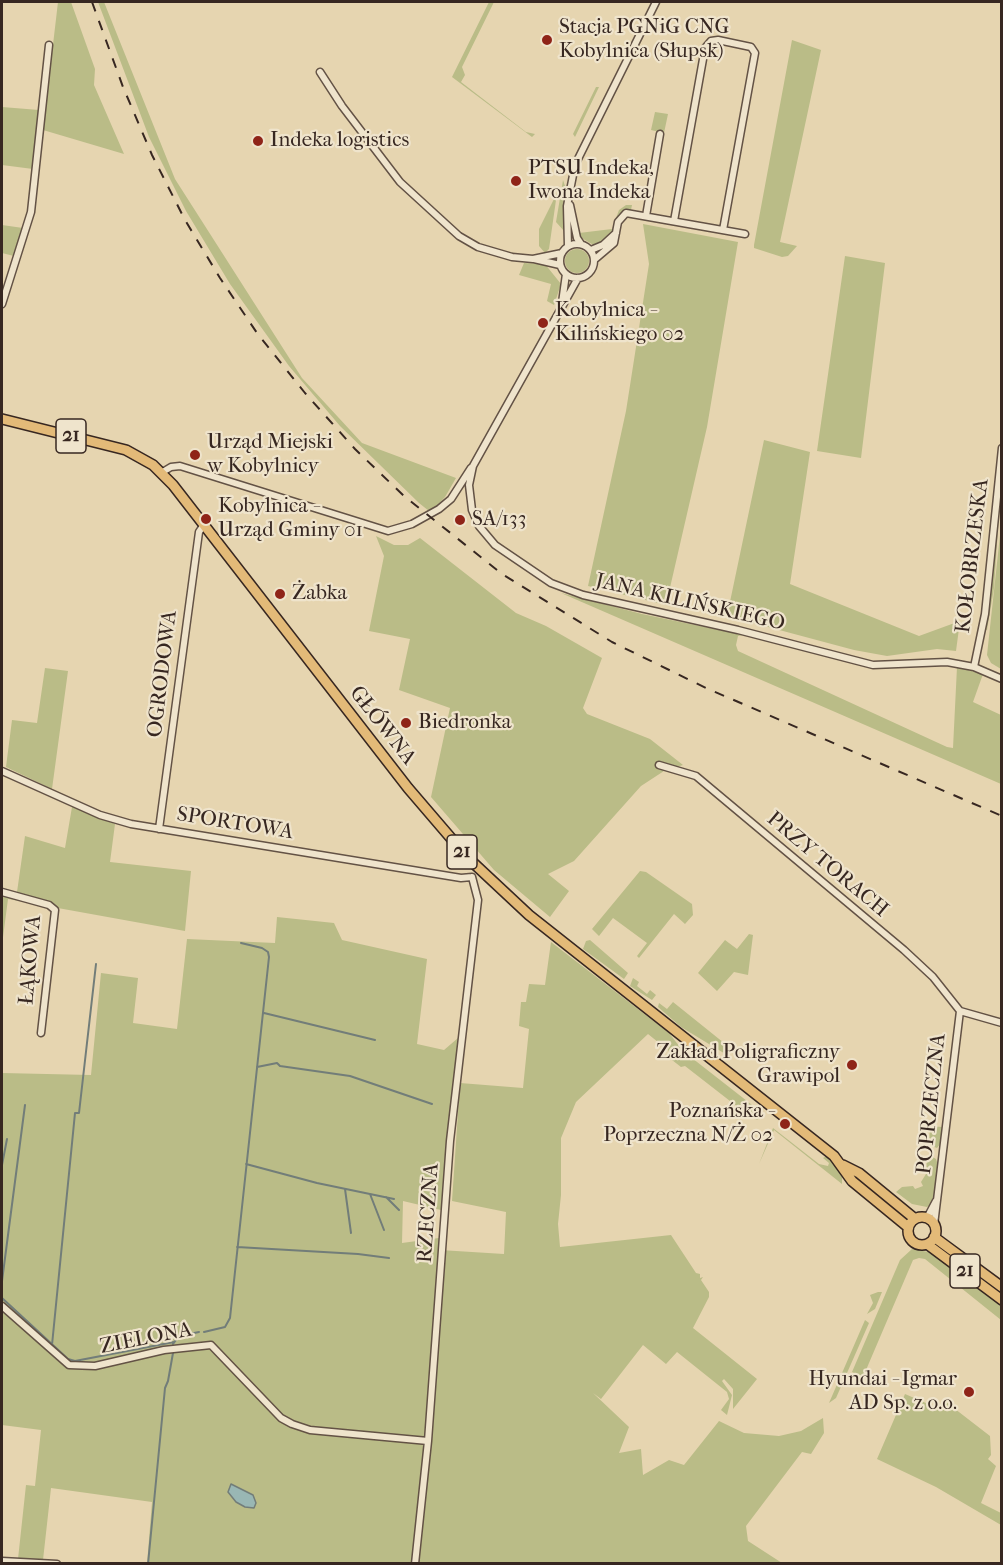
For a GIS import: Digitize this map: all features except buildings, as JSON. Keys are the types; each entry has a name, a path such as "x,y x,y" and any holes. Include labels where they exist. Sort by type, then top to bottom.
{"main road":[{"name":"21","path":"2,419 100,442 140,456 162,473"},
{"name":"GŁÓWNA","path":"162,473 436,823 481,871 529,915 842,1164"},
{"name":"21","path":"842,1164 859,1173 915,1219"},
{"name":"21","path":"842,1164 852,1181 908,1227 911,1241 919,1245 930,1240"},
{"path":"908,1227 915,1219 930,1221"},
{"name":"21","path":"930,1221 930,1240"},
{"name":"21","path":"930,1240 1002,1287"},
{"name":"21","path":"930,1240 1002,1300"}],"street":[{"path":"578,278 566,274 560,265 562,253 568,246 568,199 577,160 656,2"},
{"path":"674,221 707,43 714,40 745,45 754,49 755,53 723,230"},
{"path":"2,303 31,212 49,45"},
{"path":"320,72 342,106 400,182 459,236 492,252 560,265"},
{"path":"646,216 660,134"},
{"path":"162,473 171,466 180,466 388,531 412,524 439,509 450,499 462,478 473,466 578,278 590,272 594,260 591,250 581,244 575,232 568,199"},
{"path":"594,260 610,249 620,217 626,213 745,234"},
{"path":"591,250 603,245 616,233"},
{"path":"568,246 581,244"},
{"path":"533,259 562,253"},
{"path":"561,311 566,274"},
{"name":"KOŁOBRZESKA","path":"974,667 985,614 1002,448"},
{"name":"JANA KILIŃSKIEGO","path":"473,466 469,485 470,502 483,532 509,556 561,588 633,608 738,630 873,665 899,666 940,661 974,667 1002,679"},
{"name":"OGRODOWA","path":"159,829 198,532 203,526"},
{"name":"PRZY TORACH","path":"659,765 696,776 904,950 933,977 960,1011"},
{"name":"SPORTOWA","path":"2,771 100,814 159,829 461,878 472,877"},
{"path":"472,877 481,871"},
{"name":"RZECZNA","path":"415,1563 428,1442 450,1142 478,900 472,877"},
{"name":"ŁĄKOWA","path":"2,892 49,905 55,910 41,1033"},
{"path":"960,1011 1002,1023"},
{"name":"POPRZECZNA","path":"930,1221 937,1200 960,1011"},
{"name":"ZIELONA","path":"2,1306 69,1365 96,1366 164,1350 211,1345 281,1418 292,1424 310,1430 428,1442"},
{"path":"2,1561 57,1563"}],"green space":[{"path":"58,2 71,2 95,69 94,85 124,154 43,130"},
{"path":"98,2 104,2 175,179 302,378 362,443 456,478 445,497 434,509 429,511 419,503 340,426 289,366 230,284 186,211 149,137"},
{"path":"489,2 494,2 462,67 465,75 461,82 526,132 535,134 532,137 452,77"},
{"path":"792,40 821,50 780,242 797,246 788,256 782,257 754,248 754,245"},
{"path":"596,87 599,87 575,137 573,134"},
{"path":"2,107 39,110 33,169 2,165"},
{"path":"655,112 668,114 664,133 651,130"},
{"path":"563,180 565,186 564,231 556,222"},
{"path":"557,193 549,249 545,253 539,246 539,229"},
{"path":"626,205 632,205 631,210 619,214 611,234 606,241 595,246 580,237 579,233 612,229 619,210"},
{"path":"643,224 738,242 707,427 666,605 588,586 626,411 649,264"},
{"path":"2,225 23,228 14,256 2,253"},
{"path":"577,249 582,250 588,256 588,266 582,272 577,273 572,272 566,266 565,261 566,256 572,250"},
{"path":"845,256 885,263 861,458 817,451"},
{"path":"524,263 545,264 561,284 554,305 547,301 551,284 519,275"},
{"path":"764,440 810,452 790,584 919,636 960,621 956,651 937,649 887,656 854,650 727,616"},
{"path":"1001,485 994,588 986,630"},
{"path":"1001,526 1001,669 991,663 987,655"},
{"path":"376,536 394,545 408,545 420,538 516,613 546,626 602,658 583,708 587,714 650,739 683,765 664,771 641,786 574,861 548,874 569,891 550,917 494,870 431,797 450,708 399,690 410,639 369,631 384,556"},
{"path":"561,593 642,614 743,635 738,636 736,645 738,651 947,747 953,748 957,667 983,674 973,702 1001,715 1001,784"},
{"path":"45,668 68,671 52,789 6,767 12,720 37,723"},
{"path":"72,807 115,824 110,862 191,871 185,931 8,899 2,945 2,888 17,892 25,836 65,848"},
{"path":"640,871 646,872 692,904 693,915 685,924 674,914 639,958 637,956 647,943 613,918 599,936 592,929"},
{"path":"277,917 334,923 342,940 427,959 417,1044 444,1050 458,1038 441,1210 403,1201 402,1243 439,1238 440,1250 504,1254 506,1212 452,1201 460,1083 523,1088 529,1029 519,1026 521,1002 526,1002 529,984 545,985 551,942 669,1033 683,1051 761,1112 757,1120 748,1115 685,1066 681,1067 672,1060 674,1055 648,1034 576,1102 561,1138 561,1195 558,1224 560,1247 671,1235 696,1273 700,1274 700,1278 703,1277 701,1280 709,1292 709,1297 693,1328 757,1379 733,1409 733,1389 724,1379 722,1381 732,1395 727,1415 721,1410 729,1399 727,1392 677,1352 666,1364 643,1345 601,1399 593,1393 629,1427 619,1453 641,1449 643,1475 669,1460 684,1465 719,1421 744,1433 779,1436 801,1431 823,1418 824,1433 811,1454 802,1452 746,1526 748,1541 782,1563 147,1564 152,1502 51,1488 43,1560 18,1559 26,1485 35,1486 41,1430 2,1425 2,1073 91,1075 101,973 138,978 133,1023 177,1029 187,939 275,943"},
{"path":"749,934 753,935 748,975 734,972 717,991 698,973 725,940 737,949"},
{"path":"590,940 628,973 624,979 583,949 586,941"},
{"path":"633,978 639,982 637,986 647,994 650,990 656,995 652,1000 630,986"},
{"path":"673,1002 729,1047 727,1055 681,1027 658,1007 659,1003 667,1009"},
{"path":"930,1126 942,1127 941,1143 937,1148 929,1145"},
{"path":"773,1128 819,1164 828,1166 829,1163 823,1158 828,1155 842,1177 842,1184 774,1130 759,1164"},
{"path":"931,1156 936,1159 938,1165 936,1188 931,1205 927,1207 912,1204 896,1192 902,1187 913,1186 915,1189 923,1186 921,1182 926,1174 927,1159"},
{"path":"912,1249 934,1253 1001,1305 1001,1320 925,1259 913,1260 863,1377 852,1372 900,1260"},
{"path":"882,1292 875,1309 867,1314 873,1303 870,1295"},
{"path":"865,1320 869,1323 836,1398 829,1403"},
{"path":"905,1394 942,1410 946,1402 990,1436 991,1455 988,1459 996,1466 981,1503 1001,1513 1001,1525 936,1487 877,1459"}],"water":[{"path":"231,1484 253,1495 256,1503 254,1508 245,1507 236,1502 228,1492"}],"waterway":[{"path":"204,1332 225,1327 230,1318 269,957 268,952 262,948 241,943"},
{"path":"52,1345 75,1113 79,1113 96,964"},
{"path":"264,1013 375,1040"},
{"path":"257,1067 277,1063 280,1066 350,1076 432,1104"},
{"path":"2,1281 25,1105"},
{"path":"2,1165 7,1139"},
{"path":"246,1164 317,1183 394,1199"},
{"path":"345,1189 351,1233"},
{"path":"370,1194 384,1230"},
{"path":"386,1197 399,1210"},
{"path":"237,1247 389,1258"},
{"path":"2,1298 68,1359 75,1361 174,1342"},
{"path":"173,1344 179,1336 199,1332"},
{"path":"148,1564 165,1388 173,1353"}],"railway":[{"path":"92,2 123,87 152,155 185,220 220,278 257,333 305,393 355,449 404,496 502,574 612,642 706,688 1002,816"}],"place":[{"name":"Stacja PGNiG CNG Kobylnica (Słupsk)","path":"547,40"},
{"name":"Indeka logistics","path":"258,141"},
{"name":"PTSU Indeka, Iwona Indeka","path":"516,181"},
{"name":"Kobylnica - Kilińskiego 02","path":"543,323"},
{"name":"Urząd Miejski w Kobylnicy","path":"195,455"},
{"name":"Kobylnica - Urząd Gminy 01","path":"206,519"},
{"name":"SA/133","path":"460,520"},
{"name":"Żabka","path":"280,594"},
{"name":"Biedronka","path":"406,723"},
{"name":"Zakład Poligraficzny Grawipol","path":"852,1065"},
{"name":"Poznańska - Poprzeczna N/Ż 02","path":"785,1124"},
{"name":"Hyundai - Igmar AD Sp. z o.o.","path":"969,1392"}]}
